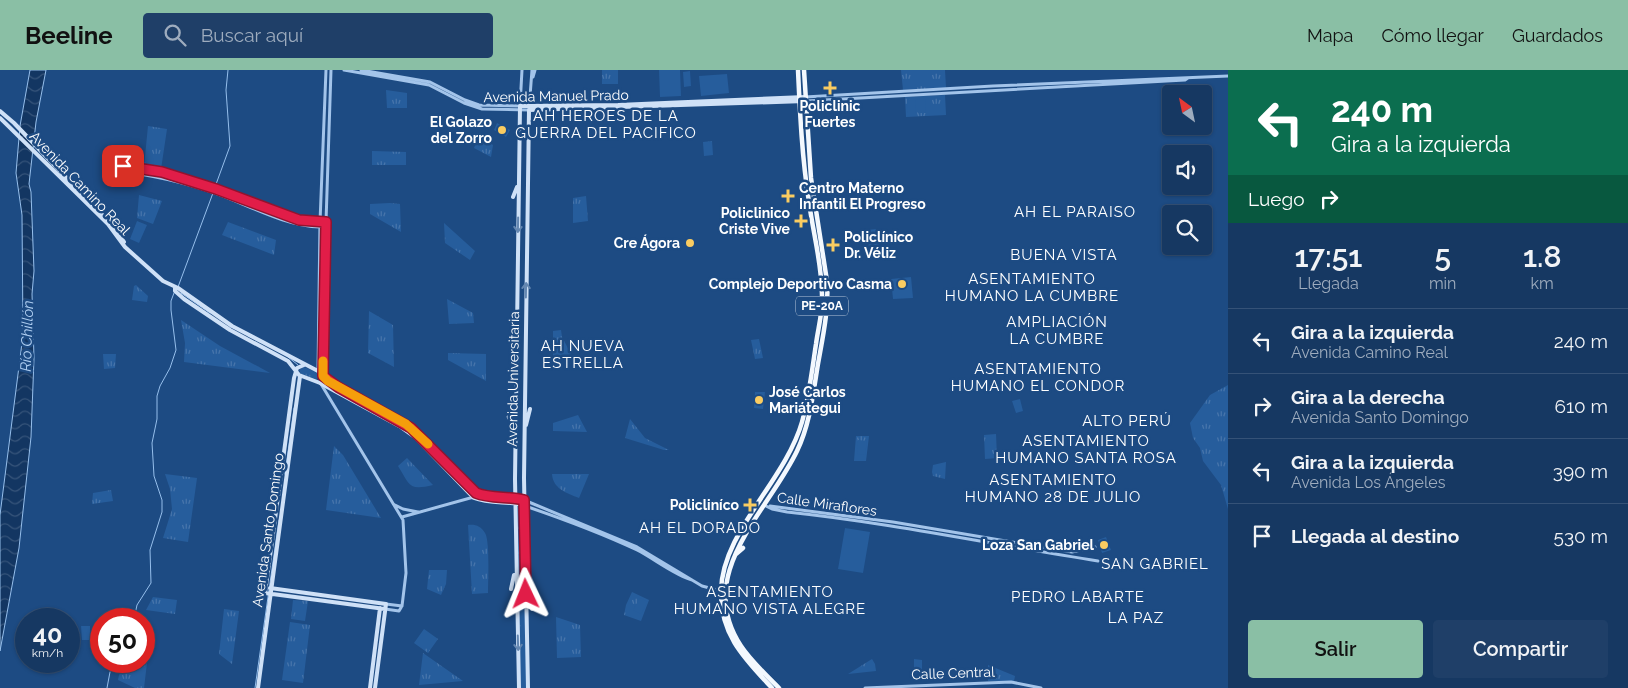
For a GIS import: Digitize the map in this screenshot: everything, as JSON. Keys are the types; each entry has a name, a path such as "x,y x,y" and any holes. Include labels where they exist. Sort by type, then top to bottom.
{"highway":[{"name":"PE-20A","path":"779,688 741,646 731,623 726,592 734,557 790,465 804,434 812,401 828,305 827,281 811,178 798,70"},
{"name":"PE-20A","path":"772,688 745,659 733,641 724,618 721,592 723,573 731,549 782,468 795,442 802,423 810,384 822,306 822,292 805,178 802,99 804,70"},
{"path":"734,557 743,548"}],"main road":[{"name":"Avenida Manuel Prado","path":"520,108 802,99"},
{"name":"Avenida Universitaria","path":"519,688 515,556 515,428 520,108"},
{"name":"Avenida Universitaria","path":"528,688 524,556 524,432 529,108"},
{"name":"Avenida Camino Real","path":"0,111 14,123 108,224 125,247 163,281 178,288 232,326 318,371 338,387 411,428 480,495"},
{"name":"Avenida Camino Real","path":"0,118 53,166"},
{"path":"520,148 525,151 529,148"},
{"path":"519,161 524,158 529,162"},
{"path":"514,197 519,180"},
{"name":"Avenida Camino Real","path":"175,288 175,291 184,299 230,330 288,361 300,376 320,383 409,432 474,498"},
{"path":"296,372 298,367 304,365"},
{"name":"Avenida Santo Domingo","path":"270,594 265,593 296,372"},
{"name":"Avenida Santo Domingo","path":"258,688 300,376"},
{"path":"320,383 323,376"},
{"path":"524,432 530,409"},
{"path":"509,417 515,428"},
{"path":"515,446 520,449 524,446"},
{"path":"515,459 518,456 524,459"},
{"path":"480,495 515,500 524,506"},
{"path":"474,498 481,500 524,500"},
{"path":"515,543 520,546 524,543"},
{"path":"515,556 520,553 524,556"},
{"path":"511,589 516,571"},
{"path":"266,588 386,604 375,688"},
{"path":"270,594 385,610"},
{"path":"526,594 532,609"},
{"path":"370,688 381,603"}],"street":[{"path":"318,371 320,222 326,70"},
{"path":"323,376 331,70"},
{"name":"Avenida Manuel Prado","path":"344,70 429,85 477,108 520,108"},
{"name":"Avenida Manuel Prado","path":"361,70 430,82 479,105 520,108"},
{"name":"Avenida Universitaria","path":"520,108 522,70"},
{"name":"Avenida Universitaria","path":"529,108 533,70"},
{"path":"802,99 1185,80 1189,78 1228,76"},
{"path":"123,166 162,172 216,189 299,220 326,224"},
{"path":"122,172 159,177 215,193 299,225 320,227 326,224"},
{"path":"320,383 402,517 406,573 402,606 399,611 385,610"},
{"path":"402,517 480,495"},
{"path":"524,500 637,547 692,580 721,592"},
{"path":"393,503 403,509 421,512"},
{"name":"Calle Miraflores","path":"764,505 884,520 1072,552 1095,547"},
{"name":"Calle Miraflores","path":"764,505 787,512 880,524 1024,550 1098,561"},
{"path":"524,506 599,533 643,553 692,580"},
{"path":"386,604 402,606"},
{"name":"Calle Central","path":"865,688 1011,682 1041,688"}],"green space":[{"path":"602,70 618,70 618,84 602,84"},
{"path":"659,70 680,70 681,96 660,97"},
{"path":"901,70 945,70 946,88 903,90"},
{"path":"690,71 691,86 684,87 683,72"},
{"path":"727,74 729,93 701,96 699,76"},
{"path":"386,90 407,93 407,108 387,108"},
{"path":"945,95 946,115 906,117 905,97"},
{"path":"918,99 925,99 926,113 918,113"},
{"path":"907,100 915,100 916,113 908,113"},
{"name":"El Golazo del Zorro","path":"497,123 510,130 506,137 494,130"},
{"path":"148,126 167,129 161,169 144,167"},
{"path":"479,136 493,145 491,157 474,148"},
{"path":"712,141 713,155 704,156 703,142"},
{"path":"372,151 406,152 406,165 372,165"},
{"path":"139,195 162,201 153,224 137,218"},
{"path":"586,196 588,221 573,223 573,198"},
{"path":"370,204 400,204 401,232 370,214"},
{"path":"137,221 147,225 139,243 130,239"},
{"path":"228,222 276,240 274,255 222,235"},
{"path":"444,223 475,251 470,260 445,243"},
{"path":"877,229 879,248 869,249 867,230"},
{"name":"Complejo Deportivo Casma","path":"911,277 913,298 893,299 891,279"},
{"path":"136,285 148,296 147,302 132,300 134,286"},
{"path":"447,299 473,313 474,323 449,324"},
{"path":"369,311 393,325 394,367 368,353"},
{"path":"181,320 220,346 270,373 184,362 185,343"},
{"path":"371,320 379,320 379,332 371,332"},
{"path":"561,330 562,337 571,354 553,360 553,331"},
{"path":"759,339 763,358 755,359 751,340"},
{"path":"448,353 486,354 486,381 448,360"},
{"path":"103,354 116,354 115,368 104,369"},
{"path":"304,367 319,373 320,377 316,379 301,374 299,370"},
{"path":"1228,385 1228,509 1221,485 1203,461 1200,448 1193,438 1190,423 1210,395"},
{"name":"José Carlos Mariátegui","path":"755,392 765,392 763,409 754,408"},
{"path":"1020,399 1023,411 1016,413 1012,401"},
{"path":"578,415 587,432 553,431 553,423"},
{"path":"630,419 645,438 669,450 625,438"},
{"path":"996,434 997,458 985,459 984,435"},
{"path":"856,436 869,436 866,461 854,461"},
{"path":"858,440 867,441 865,455 857,454"},
{"path":"334,446 343,455 381,518 326,510"},
{"path":"407,458 433,485 414,487 408,482 398,466"},
{"path":"946,462 945,479 933,476 933,465"},
{"path":"165,474 197,478 188,542 163,538 172,509 170,489"},
{"path":"552,474 589,474 579,498 558,487"},
{"path":"111,490 113,501 92,504 93,493"},
{"path":"517,505 523,507 527,688 521,688"},
{"path":"468,525 480,527 487,537 488,593 472,594"},
{"path":"845,528 870,532 863,573 838,569"},
{"name":"Loza San Gabriel","path":"1106,537 1111,550 1102,553 1098,540"},
{"path":"429,570 447,570 446,584 441,595 427,589"},
{"path":"787,588 788,600 778,601 777,589"},
{"path":"632,592 649,600 641,621 624,615"},
{"path":"153,597 177,600 175,614 155,611 155,608 147,608"},
{"path":"640,598 648,602 641,614 633,610"},
{"path":"293,600 308,601 305,621 291,619"},
{"path":"224,609 239,611 232,664 219,654"},
{"path":"556,617 580,625 581,657 557,658"},
{"path":"290,622 310,625 303,683 282,680"},
{"path":"81,626 90,626 90,640 82,640"},
{"path":"424,629 438,639 428,653 414,643"},
{"path":"423,653 463,681 419,685"},
{"path":"872,659 876,671 848,674"},
{"path":"914,659 922,660 922,673 914,673"},
{"path":"988,665 1015,676 1014,681 988,681"},
{"path":"120,673 146,673 144,688 135,688 118,680"}],"water":[{"name":"Río Chillón","path":"30,70 46,70 36,122 29,184 31,192 34,271 32,294 34,358 31,437 19,548 0,651 0,515 23,335 22,215 16,173 20,126"}],"waterway":[{"path":"215,187 230,146 226,90 228,70"},
{"path":"178,287 213,193"},
{"path":"136,608 151,583 150,550 162,512 162,500 154,476 152,443 157,419 157,396 176,350 171,310 171,301 174,293"},
{"path":"181,293 210,313"},
{"path":"248,336 260,342"},
{"path":"288,357 298,365"},
{"path":"285,474 294,408"},
{"path":"255,688 279,520"},
{"path":"107,688 110,673"}],"slow traffic":[{"path":"323,361 323,376 328,381 406,424 428,444"}],"place":[{"name":"Policlinic Fuertes","path":"830,88"},
{"name":"El Golazo del Zorro","path":"502,130"},
{"name":"Centro Materno Infantil El Progreso","path":"788,196"},
{"name":"Policlinico Criste Vive","path":"801,221"},
{"name":"Cre Ágora","path":"690,243"},
{"name":"Policlínico Dr. Véliz","path":"833,245"},
{"name":"Complejo Deportivo Casma","path":"902,284"},
{"name":"José Carlos Mariátegui","path":"759,400"},
{"name":"Policliníco","path":"750,505"},
{"name":"Loza San Gabriel","path":"1104,545"}],"district":[{"name":"AH HEROES DE LA GUERRA DEL PACIFICO","path":"606,124"},
{"name":"AH EL PARAISO","path":"1075,212"},
{"name":"BUENA VISTA","path":"1064,255"},
{"name":"ASENTAMIENTO HUMANO LA CUMBRE","path":"1032,288"},
{"name":"AMPLIACIÓN LA CUMBRE","path":"1057,330"},
{"name":"AH NUEVA ESTRELLA","path":"583,354"},
{"name":"ASENTAMIENTO HUMANO EL CONDOR","path":"1038,378"},
{"name":"ALTO PERÚ","path":"1127,421"},
{"name":"ASENTAMIENTO HUMANO SANTA ROSA","path":"1086,450"},
{"name":"ASENTAMIENTO HUMANO 28 DE JULIO","path":"1053,488"},
{"name":"AH EL DORADO","path":"700,528"},
{"name":"SAN GABRIEL","path":"1155,564"},
{"name":"PEDRO LABARTE","path":"1078,597"},
{"name":"ASENTAMIENTO HUMANO VISTA ALEGRE","path":"770,600"},
{"name":"LA PAZ","path":"1136,618"}],"route":[{"path":"123,166 162,172 216,189 305,222 326,222 323,376 338,387 411,428 476,493 486,496 524,500 526,594"}]}
